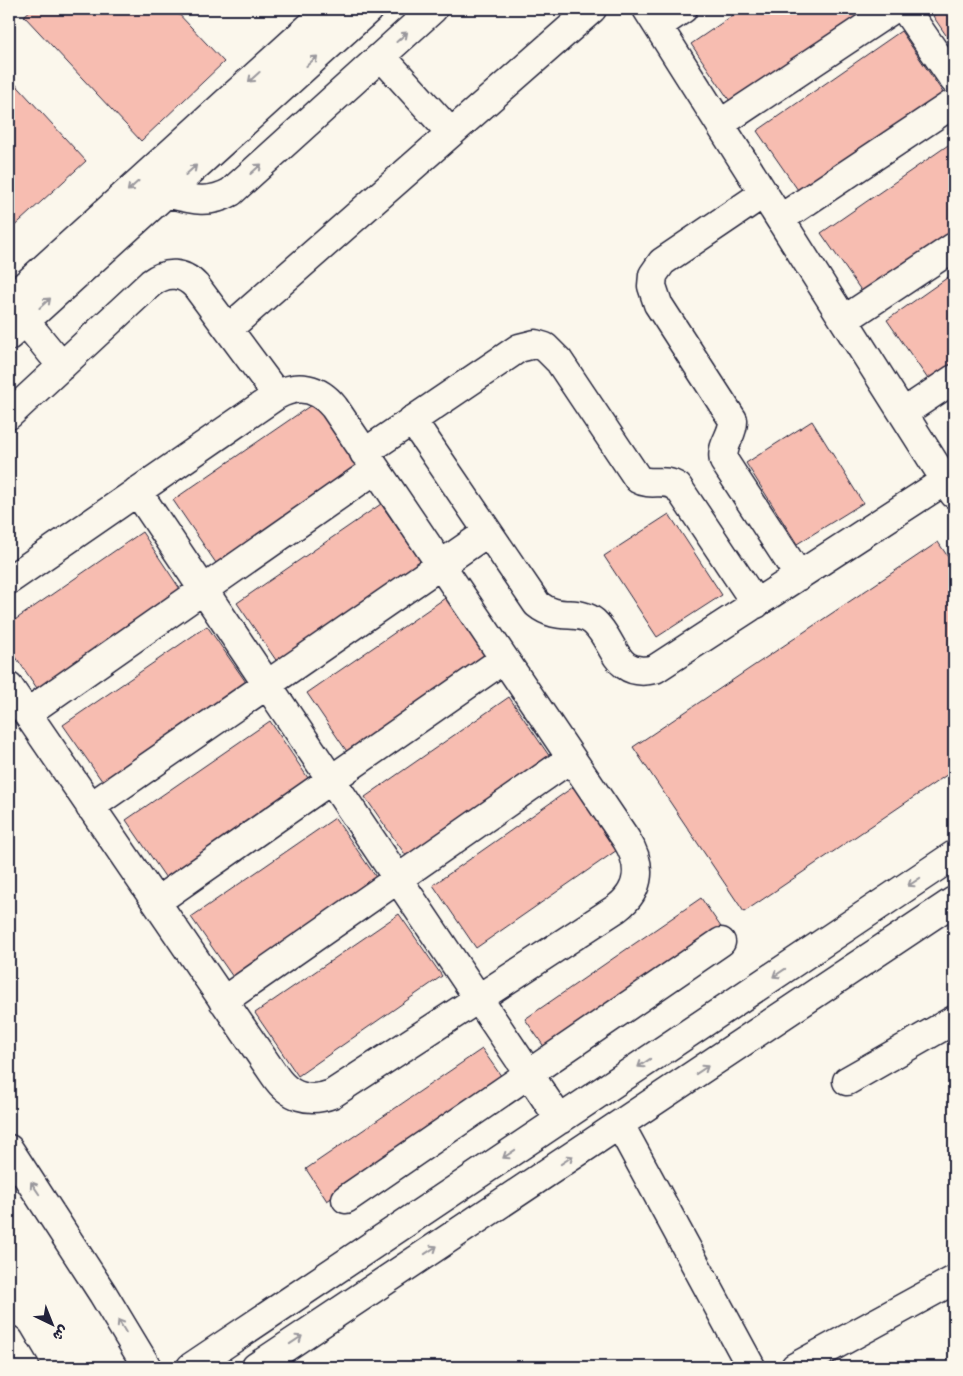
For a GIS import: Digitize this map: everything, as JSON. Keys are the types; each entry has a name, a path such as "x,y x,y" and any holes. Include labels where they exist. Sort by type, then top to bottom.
{"street":[{"path":"9,300 329,9"},
{"path":"62,366 17,328 370,9"},
{"path":"166,193 202,201 212,200 231,192 433,9"},
{"path":"228,329 592,9"},
{"path":"412,420 537,604 552,614 578,615 593,621 620,661 636,671 655,669 799,576 950,487 652,17 683,9"},
{"path":"720,124 893,9"},
{"path":"905,9 954,80"},
{"path":"381,56 451,133"},
{"path":"780,219 954,104"},
{"path":"764,193 662,262 652,275 652,286 661,309 733,420 733,426 722,454 724,461 799,576"},
{"path":"844,320 954,247"},
{"path":"9,415 151,282 169,274 179,274 191,281 277,395"},
{"path":"27,713 203,590 370,461 412,420 519,348 535,344 545,347 566,369 638,479 650,483 664,481 678,488 756,604"},
{"path":"903,413 954,379"},
{"path":"9,580 277,395 295,388 314,390 334,407 632,848 639,870 635,886 626,901 617,908 332,1094 311,1099 300,1097 281,1086 9,687"},
{"path":"137,491 560,1120"},
{"path":"90,807 488,532"},
{"path":"156,902 504,659"},
{"path":"223,1001 572,758"},
{"path":"191,1367 954,855"},
{"path":"256,1367 954,902"},
{"path":"346,1199 721,942"},
{"path":"847,1081 954,1020"},
{"path":"620,1125 751,1367"},
{"path":"9,1149 98,1286 147,1367"},
{"path":"795,1367 954,1280"},
{"path":"9,1340 25,1367"}],"building":[{"path":"32,9 174,9 224,62 141,141 24,16"},
{"path":"742,9 876,9 734,107 691,44"},
{"path":"943,9 954,9 954,47 933,16"},
{"path":"901,31 944,94 800,193 757,131"},
{"path":"9,77 86,161 9,231"},
{"path":"954,141 954,234 865,296 821,233"},
{"path":"954,273 954,366 930,382 887,320"},
{"path":"317,401 360,464 216,563 173,500"},
{"path":"812,421 863,503 797,544 746,463"},
{"path":"381,504 424,566 280,666 237,603"},
{"path":"669,514 722,595 657,637 604,556"},
{"path":"142,532 184,595 41,694 9,647 9,624"},
{"path":"938,542 954,566 954,770 744,912 633,747"},
{"path":"451,594 494,656 350,756 307,693"},
{"path":"207,626 250,688 107,788 63,725"},
{"path":"509,697 552,760 409,860 365,797"},
{"path":"270,721 312,784 170,884 126,820"},
{"path":"576,785 620,848 476,948 433,885"},
{"path":"335,818 378,880 235,980 191,917"},
{"path":"701,898 723,930 547,1051 525,1019"},
{"path":"399,914 442,976 298,1076 255,1013"},
{"path":"482,1049 504,1080 327,1201 306,1169"}]}
